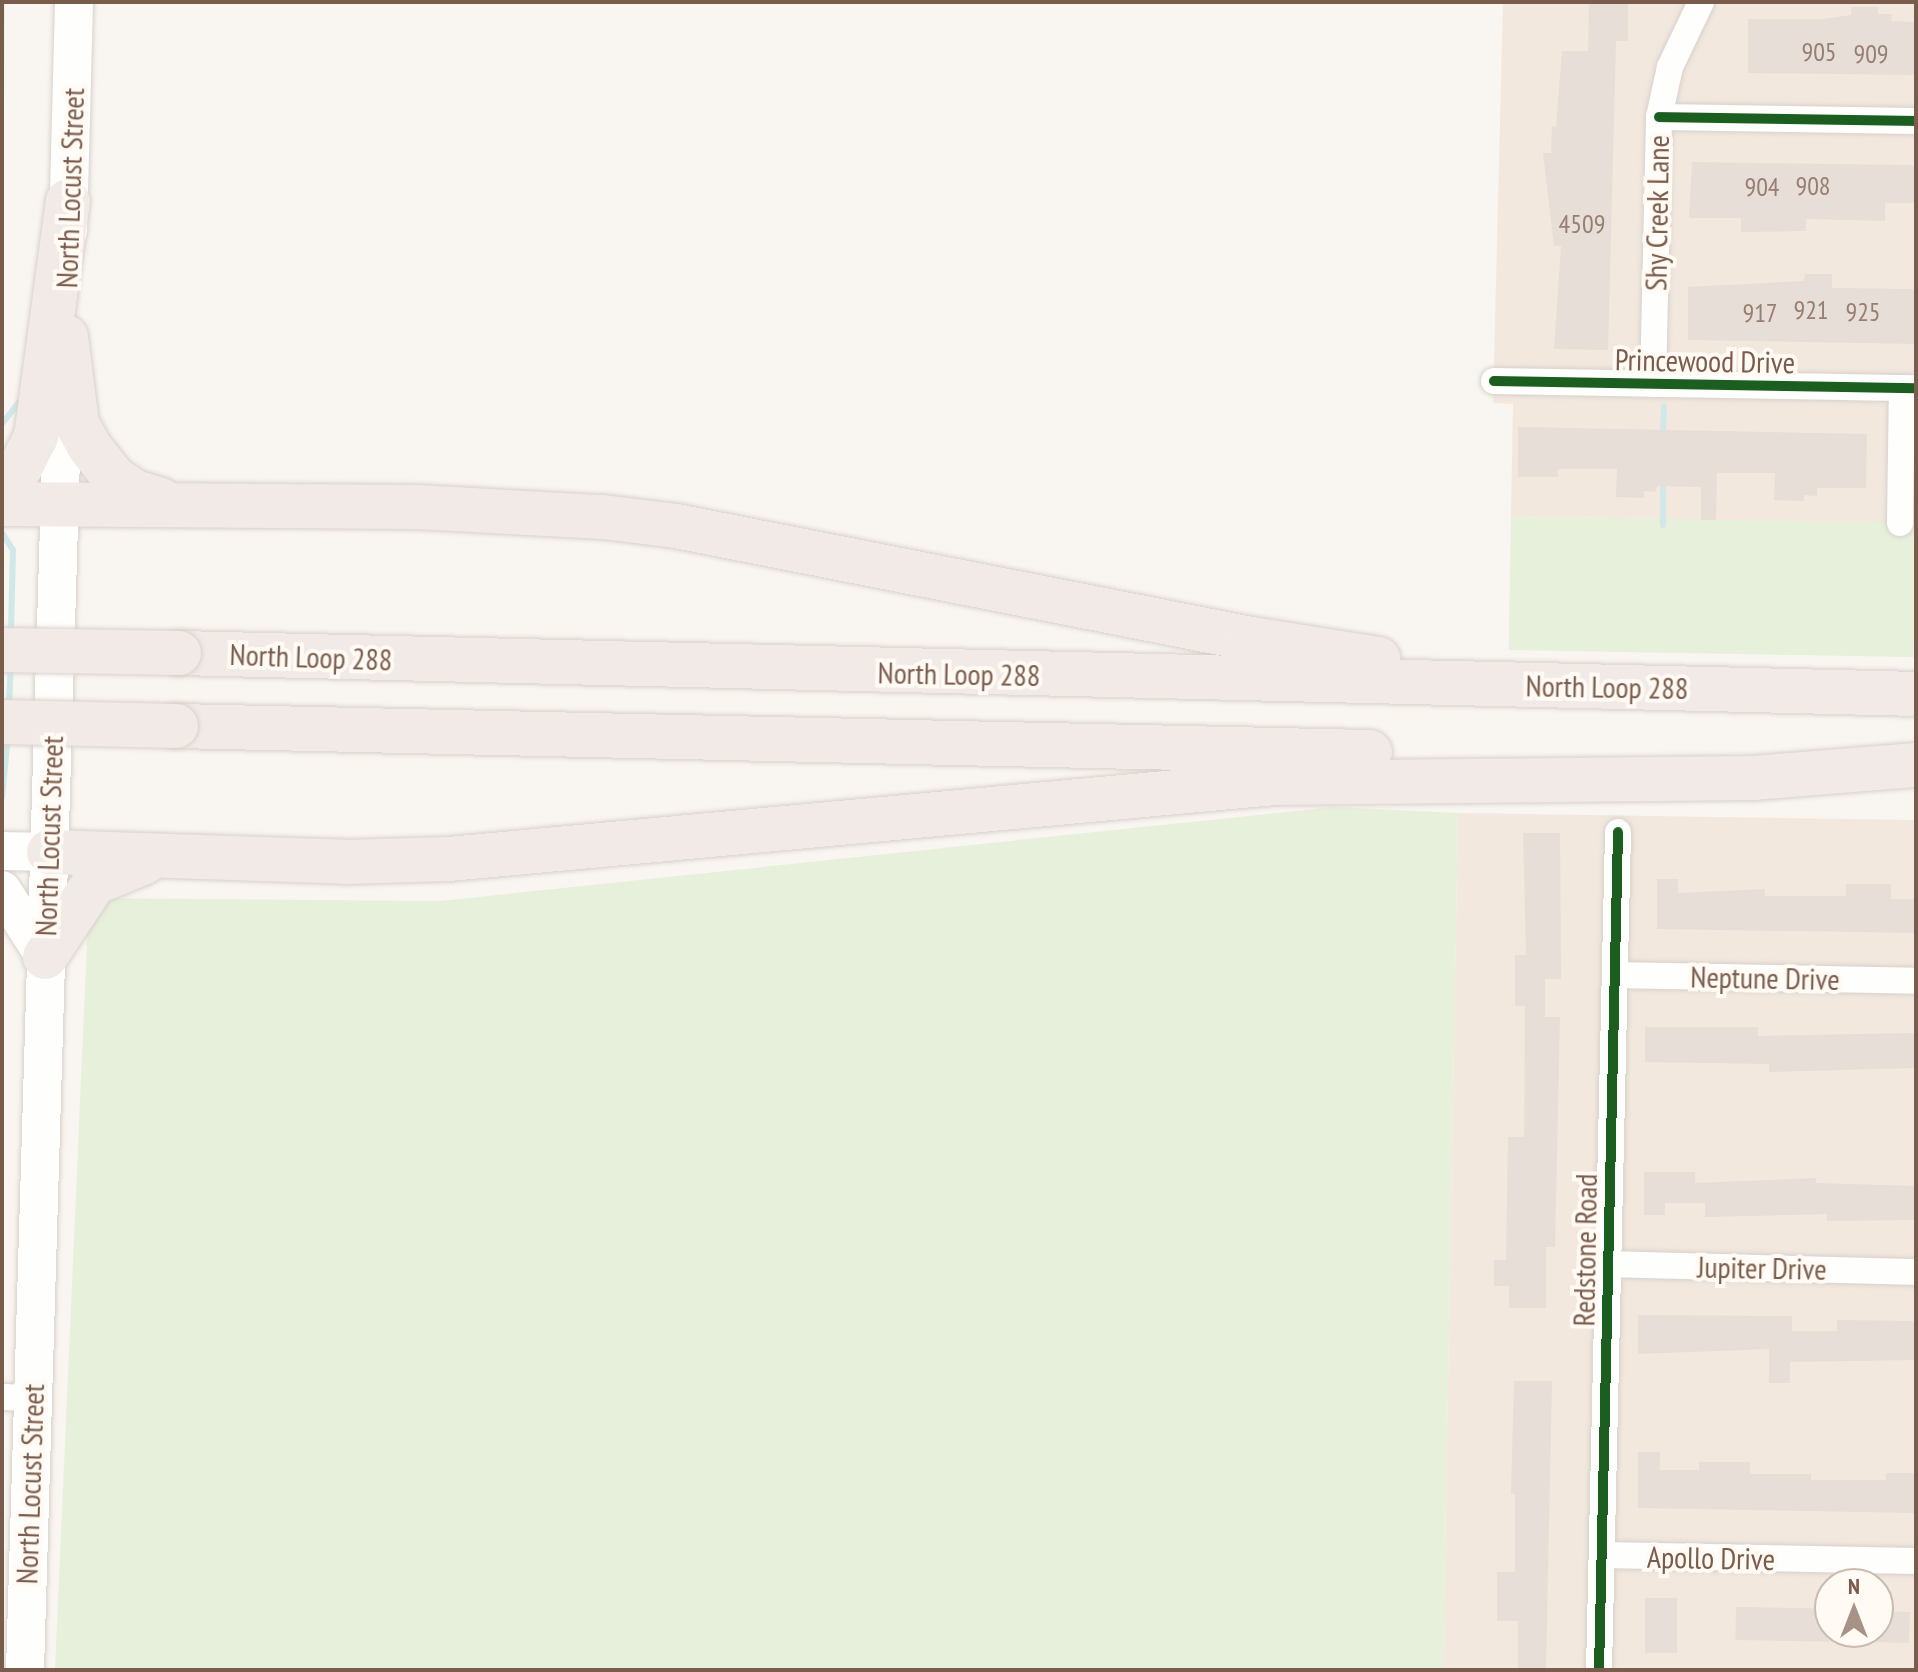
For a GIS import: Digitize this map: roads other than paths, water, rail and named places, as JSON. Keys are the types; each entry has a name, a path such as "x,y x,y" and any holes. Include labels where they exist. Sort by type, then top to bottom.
{"highway":[{"path":"2,482 20,468 36,437 68,201"},
{"path":"65,320 77,424 89,446 114,478 135,492 171,503"},
{"path":"2,504 416,507 632,521 1328,652 1667,689"},
{"name":"North Loop 288","path":"2,650 1916,694"},
{"path":"2,722 1916,765"},
{"path":"49,852 449,859 670,843 1274,783 1754,778 1916,765"},
{"path":"45,957 94,883 164,856"}],"main road":[{"name":"North Locust Street","path":"25,1670 17,1397 45,957 74,2"},
{"path":"2,851 49,852"},
{"path":"2,890 45,957"}],"street":[{"name":"Shy Creek Lane","path":"1653,384 1659,117 1670,67 1701,2"},
{"path":"1659,117 1916,121"},
{"name":"Princewood Drive","path":"1494,381 1909,388"},
{"path":"1900,523 1909,388"},
{"name":"Redstone Road","path":"1599,1670 1618,832"},
{"name":"Neptune Drive","path":"1615,975 1916,981"},
{"name":"Jupiter Drive","path":"1609,1264 1916,1272"},
{"name":"Apollo Drive","path":"1603,1555 1916,1561"}],"waterway":[{"path":"2,424 19,402"},
{"path":"1663,434 1664,406"},
{"path":"1663,482 1663,525"},
{"path":"2,533 13,550 11,633"},
{"path":"9,705 11,664"},
{"path":"2,797 8,736"}]}
